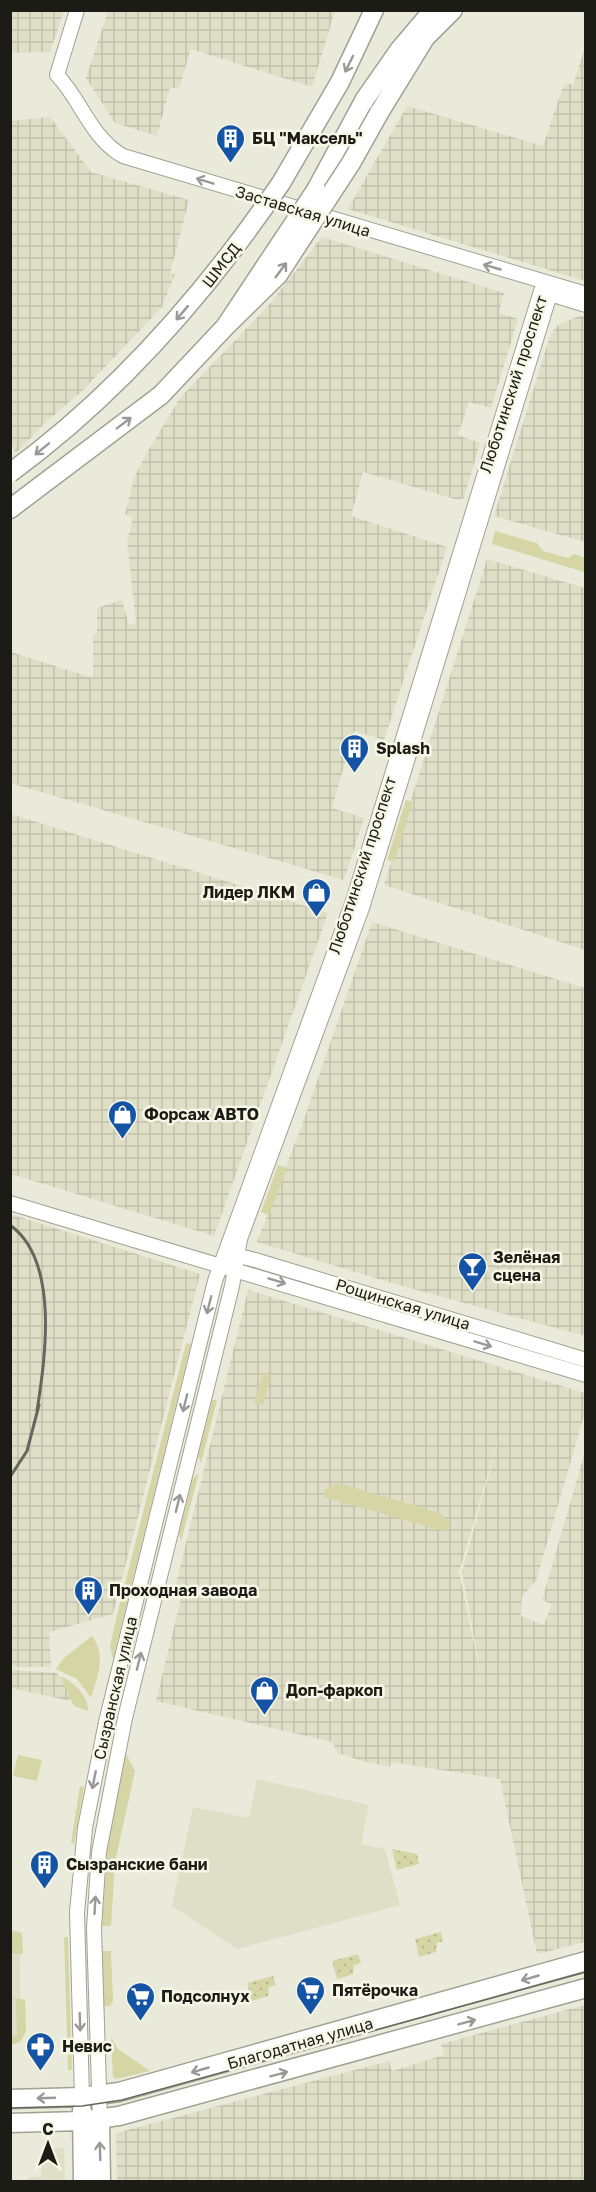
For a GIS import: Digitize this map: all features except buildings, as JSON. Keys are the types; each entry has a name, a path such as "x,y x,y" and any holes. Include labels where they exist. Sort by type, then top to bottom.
{"main road":[{"name":"ШМСД","path":"10,473 42,450 130,370 210,281 281,183 340,82 374,10"},
{"path":"225,327 316,190 365,99 400,49 433,10"},
{"path":"10,509 161,394 278,275 351,163 425,39 453,10"},
{"name":"Благодатная улица","path":"10,2099 100,2095 167,2080 585,1961"},
{"name":"Благодатная улица","path":"10,2123 91,2121 277,2074 585,1988"},
{"name":"Сызранская улица","path":"82,2097 91,2121"},
{"path":"83,2181 91,2121"},
{"path":"91,2121 101,2181"}],"street":[{"name":"Заставская улица","path":"77,10 57,75 68,86 98,136 123,156 550,289 585,305"},
{"name":"Заставская улица","path":"550,289 585,294"},
{"name":"Люботинский проспект","path":"220,1265 353,901 541,291 550,289 362,908 242,1234 238,1263"},
{"name":"Рощинская улица","path":"10,1203 220,1265 238,1263 585,1360"},
{"name":"Рощинская улица","path":"238,1263 585,1375"},
{"name":"Сызранская улица","path":"91,2121 100,2095 94,1913 106,1813 125,1718 238,1263"},
{"name":"Сызранская улица","path":"82,2097 77,1912 89,1811 123,1650 220,1265"},
{"path":"89,1811 96,1809 106,1813"}],"shaded area":[{"path":"108,10 335,11 312,87 191,49 179,89 170,87 157,136 115,123 86,78"},
{"path":"10,11 64,11 50,52 11,53"},
{"path":"585,48 585,281 348,209 407,106 543,146 563,86 568,83 573,85"},
{"path":"50,117 91,172 189,200 170,274 175,274 162,307 82,391 45,423 16,453 10,441 11,121"},
{"path":"322,237 504,293 499,313 518,319 491,408 469,402 458,435 480,443 464,498 458,500 363,472 351,516 447,547 384,740 354,731 332,808 364,818 344,880 10,783 11,652 93,678 93,635 97,633 97,608 122,600 129,625 136,623 127,541 133,518 125,514 134,478 180,398 269,305"},
{"path":"578,316 586,316 585,542 494,516 550,336 557,326"},
{"path":"487,559 585,588 585,950 384,885"},
{"path":"11,814 328,913 214,1236 11,1174"},
{"path":"372,922 585,988 585,1336 388,1282 257,1242 303,1122"},
{"path":"10,1214 200,1274 113,1614 49,1632 51,1667 11,1667"},
{"path":"248,1290 585,1393 585,1412 536,1581 522,1596 521,1616 544,1625 552,1604 542,1600 585,1452 585,1942 537,1954 500,1779 391,1762 390,1767 362,1761 338,1753 332,1742 156,1701 182,1594 174,1592","holes":["502,1427 462,1572 483,1686 459,1572"]},
{"path":"11,1670 57,1673 69,1692 71,1701 11,1688"},
{"path":"257,1779 369,1805 361,1844 385,1849 400,1905 237,1949 172,1906 193,1807 249,1818"},
{"path":"20,1954 21,2037 11,2037 10,1955"},
{"path":"585,2005 585,2181 117,2181 116,2133 389,2061 392,2071 444,2055 441,2044"},
{"path":"64,2148 65,2181 26,2181 30,2177 41,2177 42,2149"}],"green space":[{"path":"495,531 537,543 543,551 568,558 574,554 585,558 584,572 492,544"},
{"path":"406,800 413,802 394,862 387,860"},
{"path":"278,1165 287,1168 269,1215 261,1212"},
{"path":"186,1343 191,1344 113,1659 110,1646 118,1611"},
{"path":"263,1373 271,1375 263,1405 254,1402"},
{"path":"212,1400 217,1400 201,1463 198,1456"},
{"path":"199,1473 181,1541 179,1533 193,1478"},
{"path":"338,1483 440,1513 449,1522 450,1529 443,1531 324,1497 325,1490"},
{"path":"92,1636 97,1644 100,1659 91,1698 77,1679 56,1669 64,1658"},
{"path":"60,1676 70,1681 83,1695 88,1711 74,1706"},
{"path":"125,1752 135,1771 115,1862 111,1926 102,1926 107,1853"},
{"path":"18,1755 42,1760 37,1781 13,1776"},
{"path":"80,1786 84,1787 74,1844 71,1842"},
{"path":"392,1849 417,1854 419,1864 397,1870"},
{"path":"11,1930 22,1933 23,1954 11,1954"},
{"path":"441,1932 443,1941 437,1943 436,1952 419,1957 415,1939"},
{"path":"64,1937 68,1937 72,2070 68,2070"},
{"path":"102,1951 111,1951 113,2001 110,2006 104,2006"},
{"path":"358,1954 361,1963 354,1965 353,1974 337,1979 332,1961"},
{"path":"273,1976 276,1985 269,1987 268,1996 252,2001 247,1983"},
{"path":"10,1999 25,1999 26,2032 20,2042 11,2045 11,2035 17,2035 16,2001"},
{"path":"111,2037 118,2049 150,2071 116,2079 113,2077"}],"tram line":[{"path":"10,2108 82,2106 122,2100 586,1972"}],"railway":[{"path":"10,1225 26,1241 36,1262 43,1286 45,1339 37,1411"},
{"path":"10,1477 27,1451 39,1405"}],"place":[{"name":"БЦ \"Максель\"","path":"231,164"},
{"name":"Splash","path":"355,774"},
{"name":"Лидер ЛКМ","path":"316,918"},
{"name":"Форсаж АВТО","path":"123,1140"},
{"name":"Зелёная сцена","path":"472,1292"},
{"name":"Проходная завода","path":"88,1616"},
{"name":"Доп-фаркоп","path":"265,1716"},
{"name":"Сызранские бани","path":"45,1890"},
{"name":"Пятёрочка","path":"311,2016"},
{"name":"Подсолнух","path":"140,2022"},
{"name":"Невис","path":"41,2072"}]}
